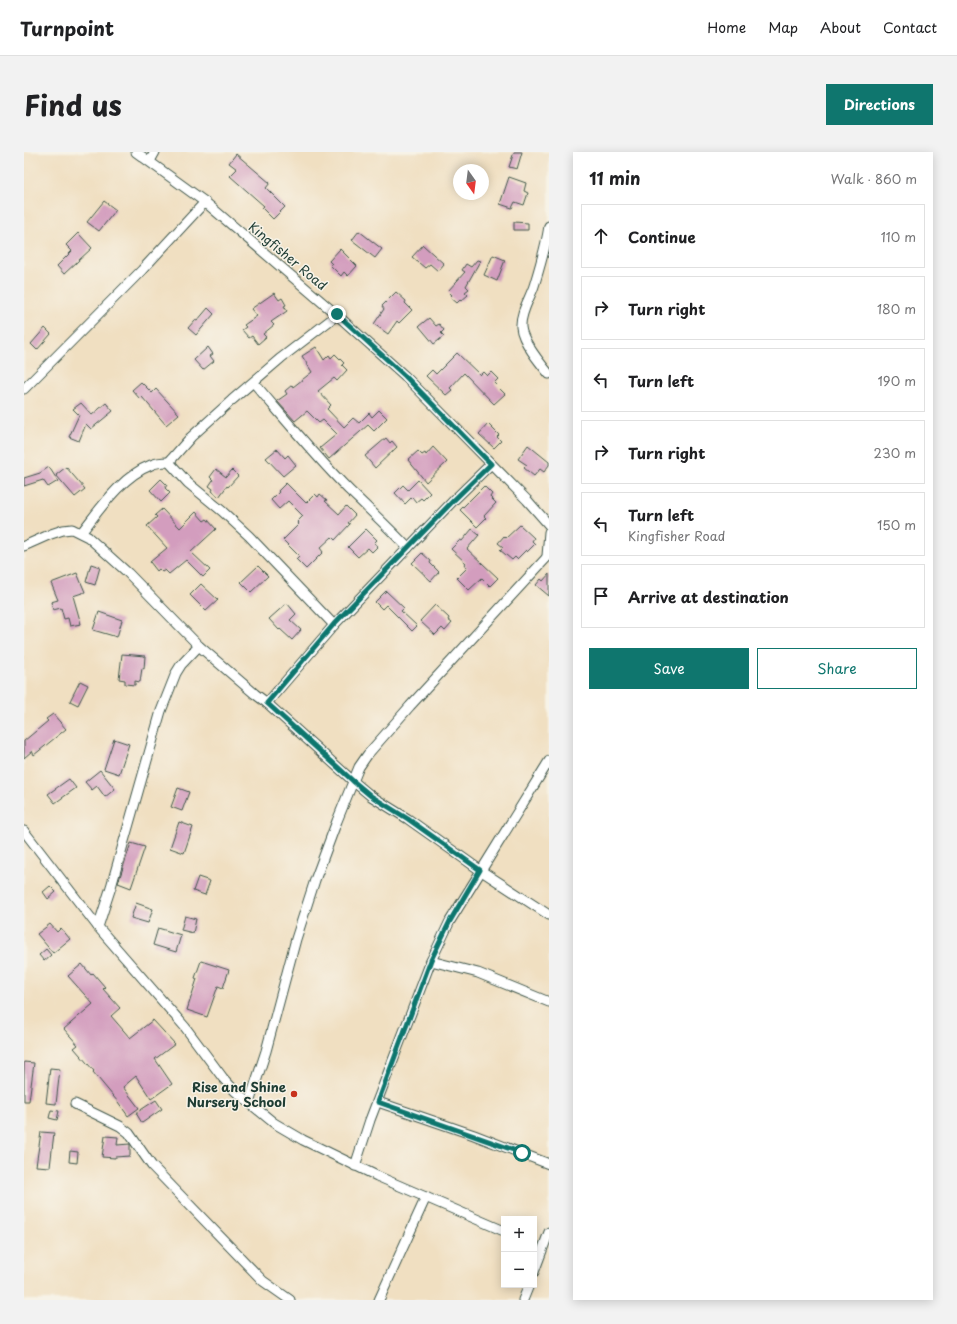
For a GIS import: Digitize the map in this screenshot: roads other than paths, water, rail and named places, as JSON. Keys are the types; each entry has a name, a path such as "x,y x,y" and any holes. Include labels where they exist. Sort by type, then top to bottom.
{"street":[{"name":"Kingfisher Road","path":"136,152 205,202 337,314 405,376 527,500 549,525"},
{"path":"150,161 155,152"},
{"path":"24,389 142,270 205,202"},
{"path":"549,226 546,245 534,287 523,314 521,327 526,342 549,374"},
{"path":"169,462 191,437 232,400 254,383 281,358 337,314"},
{"path":"254,383 316,455 408,548"},
{"path":"81,533 108,498 128,480 151,465 160,462 169,462 188,483 249,536 334,624"},
{"path":"267,703 334,624 491,464"},
{"path":"24,546 63,530 72,529 88,537 128,573 199,646 267,703 371,796 408,819 480,870 549,915"},
{"path":"249,1103 266,1051 296,939 337,821 359,767 368,754 410,706 548,556 549,532"},
{"path":"98,927 111,887 161,711 176,673 181,665 199,646"},
{"path":"355,1166 370,1120 431,960 450,921 480,870 549,761"},
{"path":"24,831 98,927 186,1027 222,1078 249,1103 274,1123 303,1140 355,1166 426,1198 501,1229"},
{"path":"431,960 478,973 549,1002"},
{"path":"378,1102 474,1135 549,1164"},
{"path":"76,1104 120,1126 129,1133 152,1166 262,1281 290,1300"},
{"path":"379,1300 426,1198"},
{"path":"537,1264 549,1232"},
{"path":"537,1245 543,1248"},
{"path":"524,1300 528,1288"}],"place":[{"name":"Rise and Shine Nursery School","path":"294,1094"}]}
